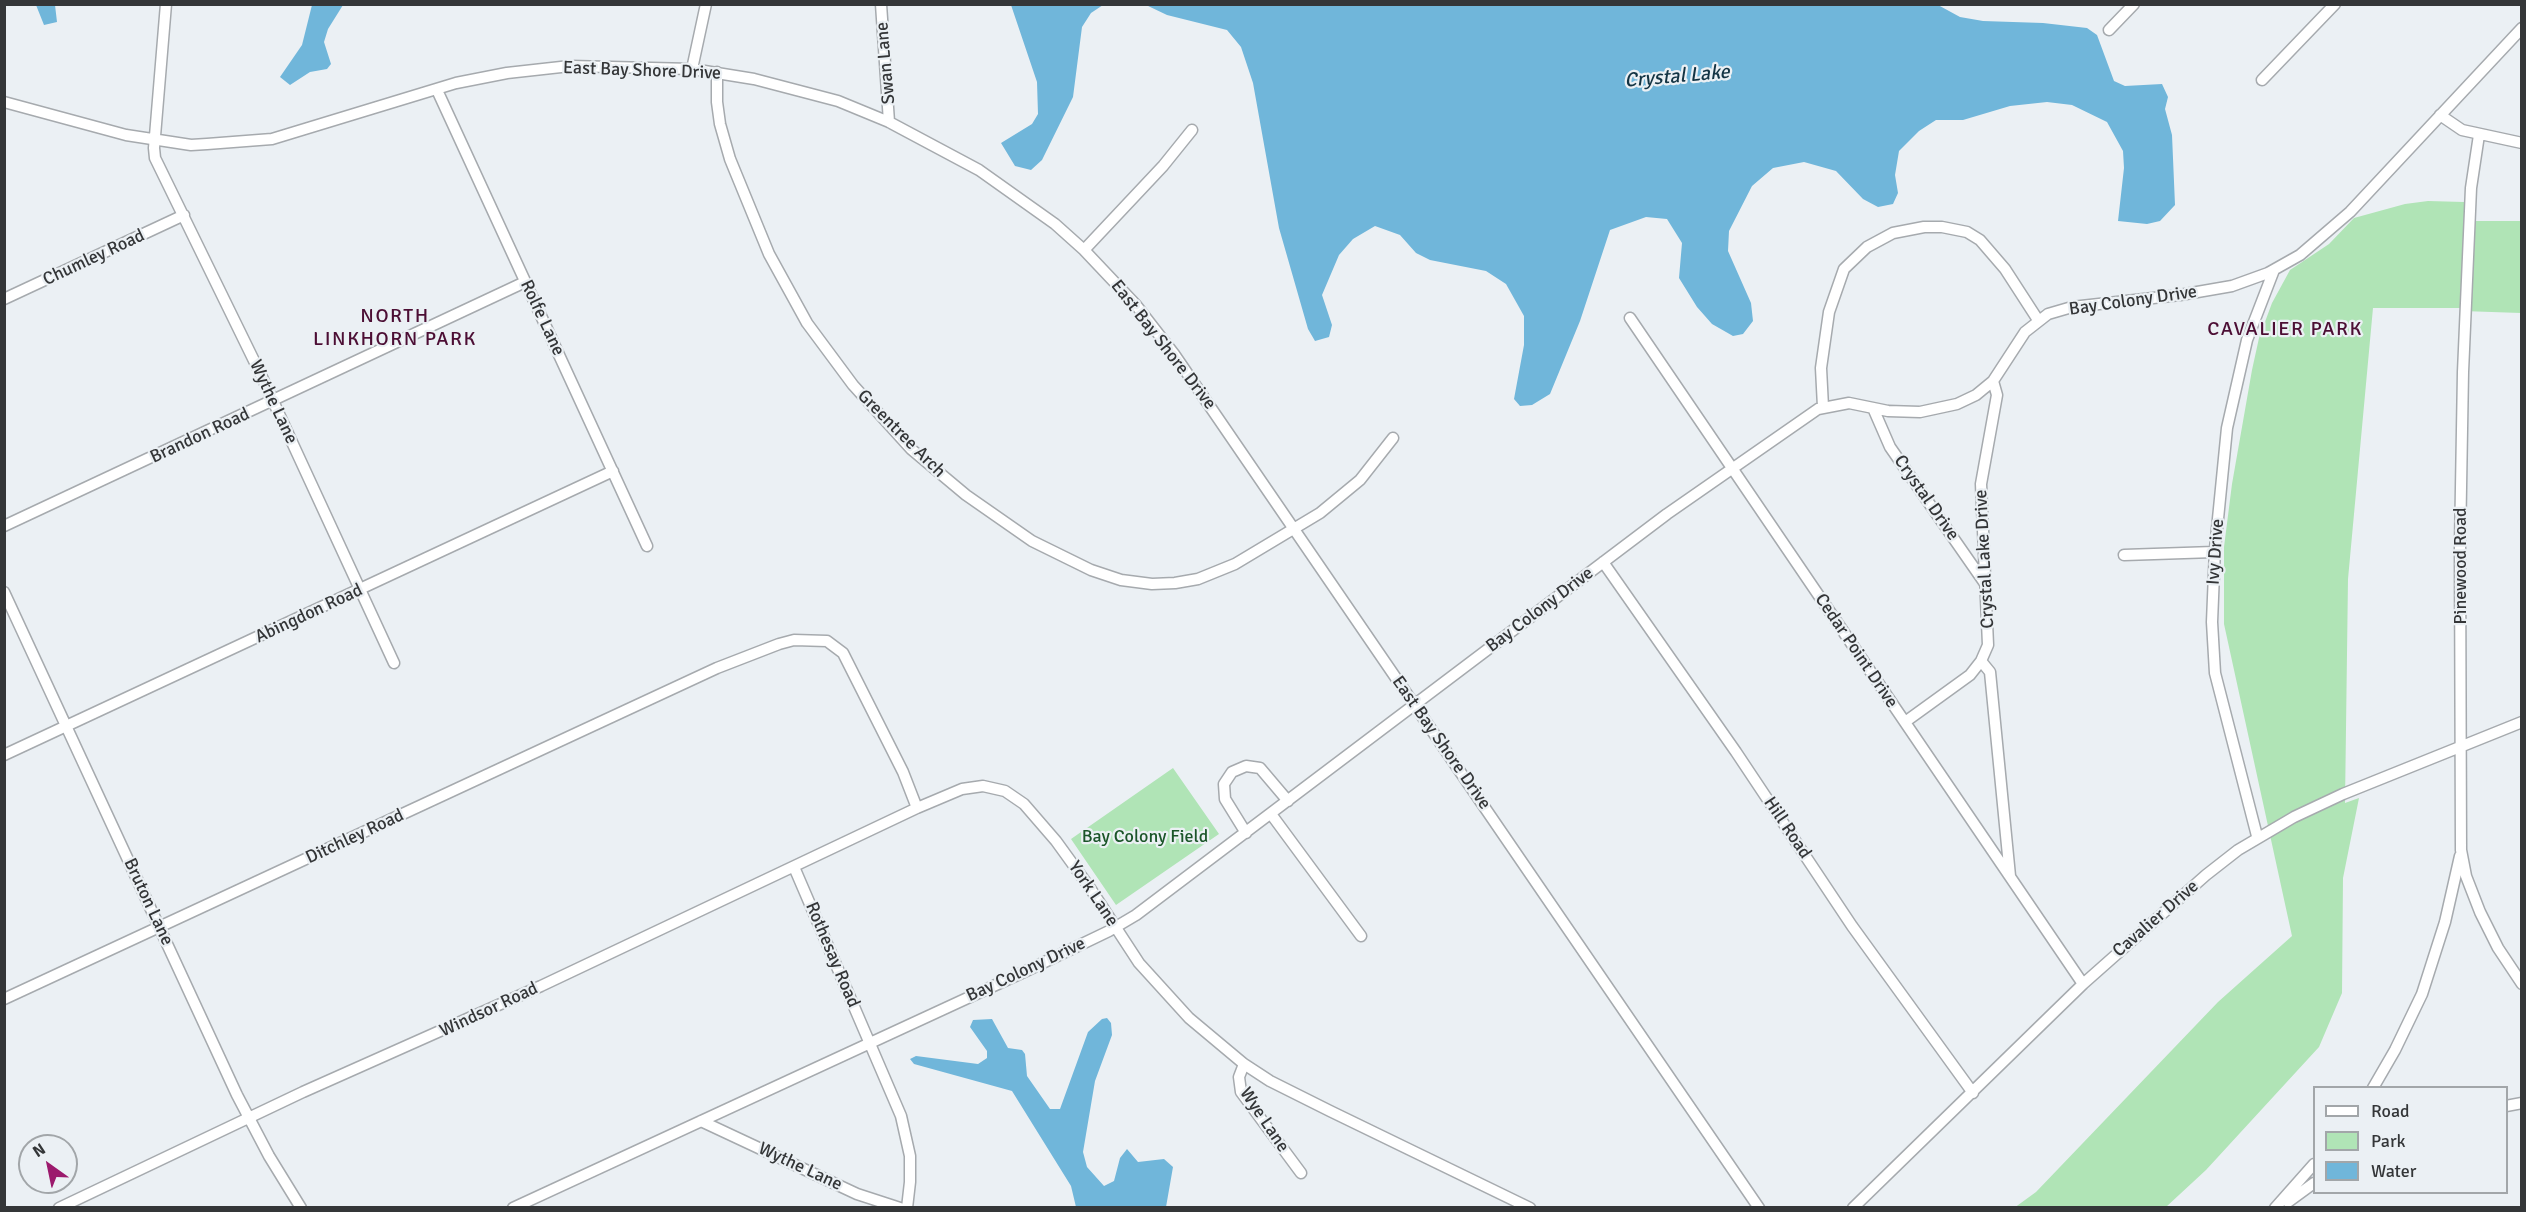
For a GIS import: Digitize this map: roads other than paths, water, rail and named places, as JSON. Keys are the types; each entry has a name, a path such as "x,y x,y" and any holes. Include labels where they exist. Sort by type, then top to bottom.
{"street":[{"name":"Wythe Lane","path":"166,4 154,140 158,167 184,215 273,402 394,663"},
{"path":"692,69 706,4"},
{"name":"Swan Lane","path":"881,4 889,122"},
{"path":"2109,30 2134,4"},
{"path":"2262,80 2335,4"},
{"name":"Bay Colony Drive","path":"513,1208 869,1043 1136,915 1603,562 1805,416 1823,407 1849,403 1906,412 1938,410 1968,399 1992,381 2021,337 2038,320 2054,312 2072,307 2180,295 2232,286 2274,270 2317,242 2350,212 2522,28"},
{"name":"East Bay Shore Drive","path":"4,102 69,121 154,140 191,145 272,139 456,83 535,69 613,66 692,69 717,72 807,92 848,105 889,122 979,170 1055,224 1084,250 1136,305 1174,354 1414,706 1504,832 1759,1208"},
{"name":"Greentree Arch","path":"717,72 717,102 726,146 754,222 788,292 823,347 853,385 907,445 938,473 1004,523 1032,541 1091,570 1136,583 1175,583 1217,572 1320,513 1360,480 1393,438"},
{"name":"Rolfe Lane","path":"437,90 647,546"},
{"path":"2440,115 2462,130 2522,143"},
{"path":"1084,250 1162,167 1192,130"},
{"name":"Pinewood Road","path":"2479,135 2471,188 2463,372 2460,546 2461,850 2466,876 2480,912 2498,948 2522,984"},
{"name":"Chumley Road","path":"4,300 184,215"},
{"path":"1823,407 1821,368 1829,312 1844,270 1867,247 1893,233 1942,226 1967,232 1980,240 2005,269 2038,320"},
{"name":"Ivy Drive","path":"2257,837 2215,673 2212,622 2214,552 2227,428 2237,379 2247,340 2274,270"},
{"name":"Brandon Road","path":"4,526 525,282"},
{"name":"Cedar Point Drive","path":"1630,318 2083,984"},
{"name":"Crystal Lake Drive","path":"1981,661 1988,645 1989,634 1981,484 1997,395 1992,381"},
{"name":"Crystal Drive","path":"1873,408 1890,447 1986,585"},
{"name":"Abingdon Road","path":"4,755 613,471"},
{"path":"2124,555 2214,552"},
{"name":"Hill Road","path":"1603,562 1730,742 1852,926 1972,1093"},
{"name":"Bruton Lane","path":"4,592 249,1119 301,1208"},
{"name":"Ditchley Road","path":"4,999 705,674 794,640 821,640 837,647 843,653 903,772 917,808"},
{"path":"1905,722 1970,675 1981,661 1990,672 1996,714 2010,878"},
{"name":"Cavalier Drive","path":"1853,1208 2083,984 2206,875 2257,837 2343,794 2522,722"},
{"path":"1246,833 1225,799 1224,784 1232,772 1246,766 1260,768 1288,801"},
{"name":"York Lane","path":"917,808 972,787 995,788 1015,796 1056,841 1132,954 1162,990 1197,1025 1244,1064 1270,1081 1530,1208"},
{"name":"Windsor Road","path":"58,1208 303,1092 471,1018 917,808"},
{"path":"1271,814 1361,936"},
{"path":"2374,1086 2395,1050 2422,994 2445,922 2461,850"},
{"name":"Rothesay Road","path":"794,867 906,1134 910,1182 907,1208"},
{"name":"Wye Lane","path":"1244,1064 1239,1077 1241,1092 1301,1173"},
{"name":"Wythe Lane","path":"701,1121 857,1194 900,1208"},
{"path":"2278,1208 2313,1165"},
{"path":"2278,1208 2313,1184"}],"water":[{"path":"36,5 55,5 57,22 44,25"},
{"path":"312,5 343,5 328,29 324,42 331,64 327,69 310,72 290,85 280,77 302,45"},
{"path":"1011,5 1103,5 1091,13 1082,27 1073,97 1042,160 1031,170 1015,166 1001,143 1032,124 1038,114 1037,82"},
{"name":"Crystal Lake","path":"1146,5 1938,5 1960,17 1983,21 2043,23 2087,28 2097,35 2114,81 2125,86 2162,84 2168,97 2165,109 2172,135 2175,205 2160,221 2147,224 2118,221 2124,168 2123,151 2107,122 2072,105 2047,102 2010,106 1963,120 1936,120 1919,131 1899,151 1895,175 1898,193 1893,204 1878,207 1863,199 1836,171 1804,162 1773,168 1752,186 1729,231 1728,251 1751,303 1753,321 1743,334 1733,336 1712,324 1697,307 1679,278 1682,243 1667,219 1646,217 1610,230 1580,321 1550,394 1532,405 1520,406 1514,399 1524,345 1524,316 1506,284 1486,271 1430,260 1416,253 1400,235 1375,226 1353,239 1339,255 1322,295 1332,325 1329,337 1315,341 1308,329 1279,228 1253,83 1241,47 1227,30 1167,15"},
{"path":"1107,1018 1111,1023 1112,1035 1095,1081 1083,1152 1087,1167 1104,1186 1114,1181 1120,1158 1127,1149 1138,1162 1164,1159 1173,1167 1166,1207 1076,1207 1071,1186 1012,1091 914,1064 910,1059 916,1056 978,1064 987,1058 987,1051 970,1027 973,1020 992,1019 1008,1048 1022,1050 1025,1054 1027,1076 1050,1109 1060,1109 1088,1032 1102,1019"}],"district":[{"name":"NORTH LINKHORN PARK","path":"395,328"},
{"name":"CAVALIER PARK","path":"2285,330"}],"park label":[{"name":"Bay Colony Field","path":"1145,837"}]}
